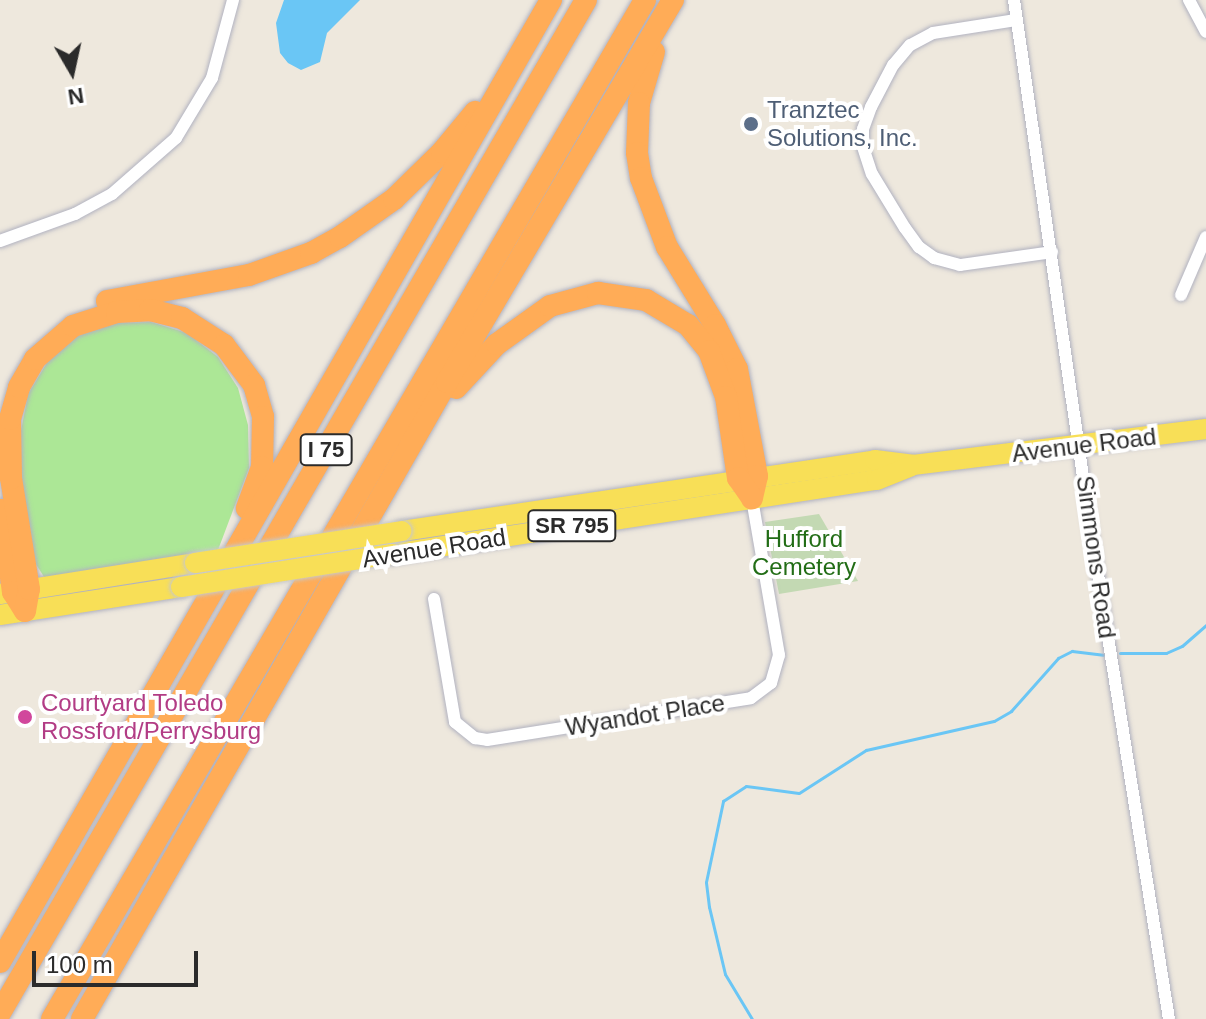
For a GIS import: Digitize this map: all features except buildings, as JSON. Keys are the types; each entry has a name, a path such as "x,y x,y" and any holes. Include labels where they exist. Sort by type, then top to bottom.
{"highway":[{"path":"0,962 551,0"},
{"name":"I 75","path":"0,1013 586,0"},
{"name":"I 75","path":"52,1019 645,0"},
{"path":"82,1019 418,436 676,0"},
{"path":"676,0 652,56 639,103 637,153 641,178 667,247 715,325 737,369 747,477"},
{"path":"0,402 11,374 30,347 69,316 100,303 280,266 336,240 368,219 442,152 523,51"},
{"path":"418,436 473,368 535,315 581,295 630,295 675,315 709,351 726,397 752,498"},
{"path":"17,597 8,452 10,419 22,380 46,346 73,326 117,312 166,313 212,334 236,357 254,385 265,434 262,467 255,491 190,629"},
{"path":"0,493 17,597"}],"main road":[{"name":"Avenue Road","path":"0,615 17,597 195,563 747,477 875,460 913,465 1080,447 1206,429"},
{"name":"Avenue Road","path":"17,597 181,587 877,480 913,465"}],"street":[{"path":"0,241 75,214 112,194 176,138 212,78 233,0"},
{"name":"Simmons Road","path":"1014,0 1169,1019"},
{"path":"1189,0 1206,32"},
{"path":"1016,20 933,33 910,45 893,65 871,107 863,129 863,147 872,174 905,228 919,247 934,258 960,265 1052,252"},
{"path":"1181,295 1206,237"},
{"name":"Wyandot Place","path":"434,599 455,722 475,738 487,740 751,698 771,683 779,655 752,498"}],"green space":[{"path":"151,322 187,333 218,357 238,388 248,425 249,468 218,550 46,580 32,558 20,466 21,431 28,394 48,361 77,336 113,323"},
{"name":"Hufford Cemetery","path":"819,514 858,581 779,594 765,522"}],"water":[{"path":"284,0 360,0 327,33 320,62 301,70 288,63 280,53 276,23"}],"waterway":[{"path":"1120,653 1166,653 1182,646 1206,625"},
{"path":"752,1019 725,974 709,907 706,882 723,801 746,786 799,793 866,750 994,721 1011,711 1058,658 1072,651 1103,655"}],"place":[{"name":"Tranztec Solutions, Inc.","path":"751,124"},
{"name":"Courtyard Toledo Rossford/Perrysburg","path":"25,717"}]}
